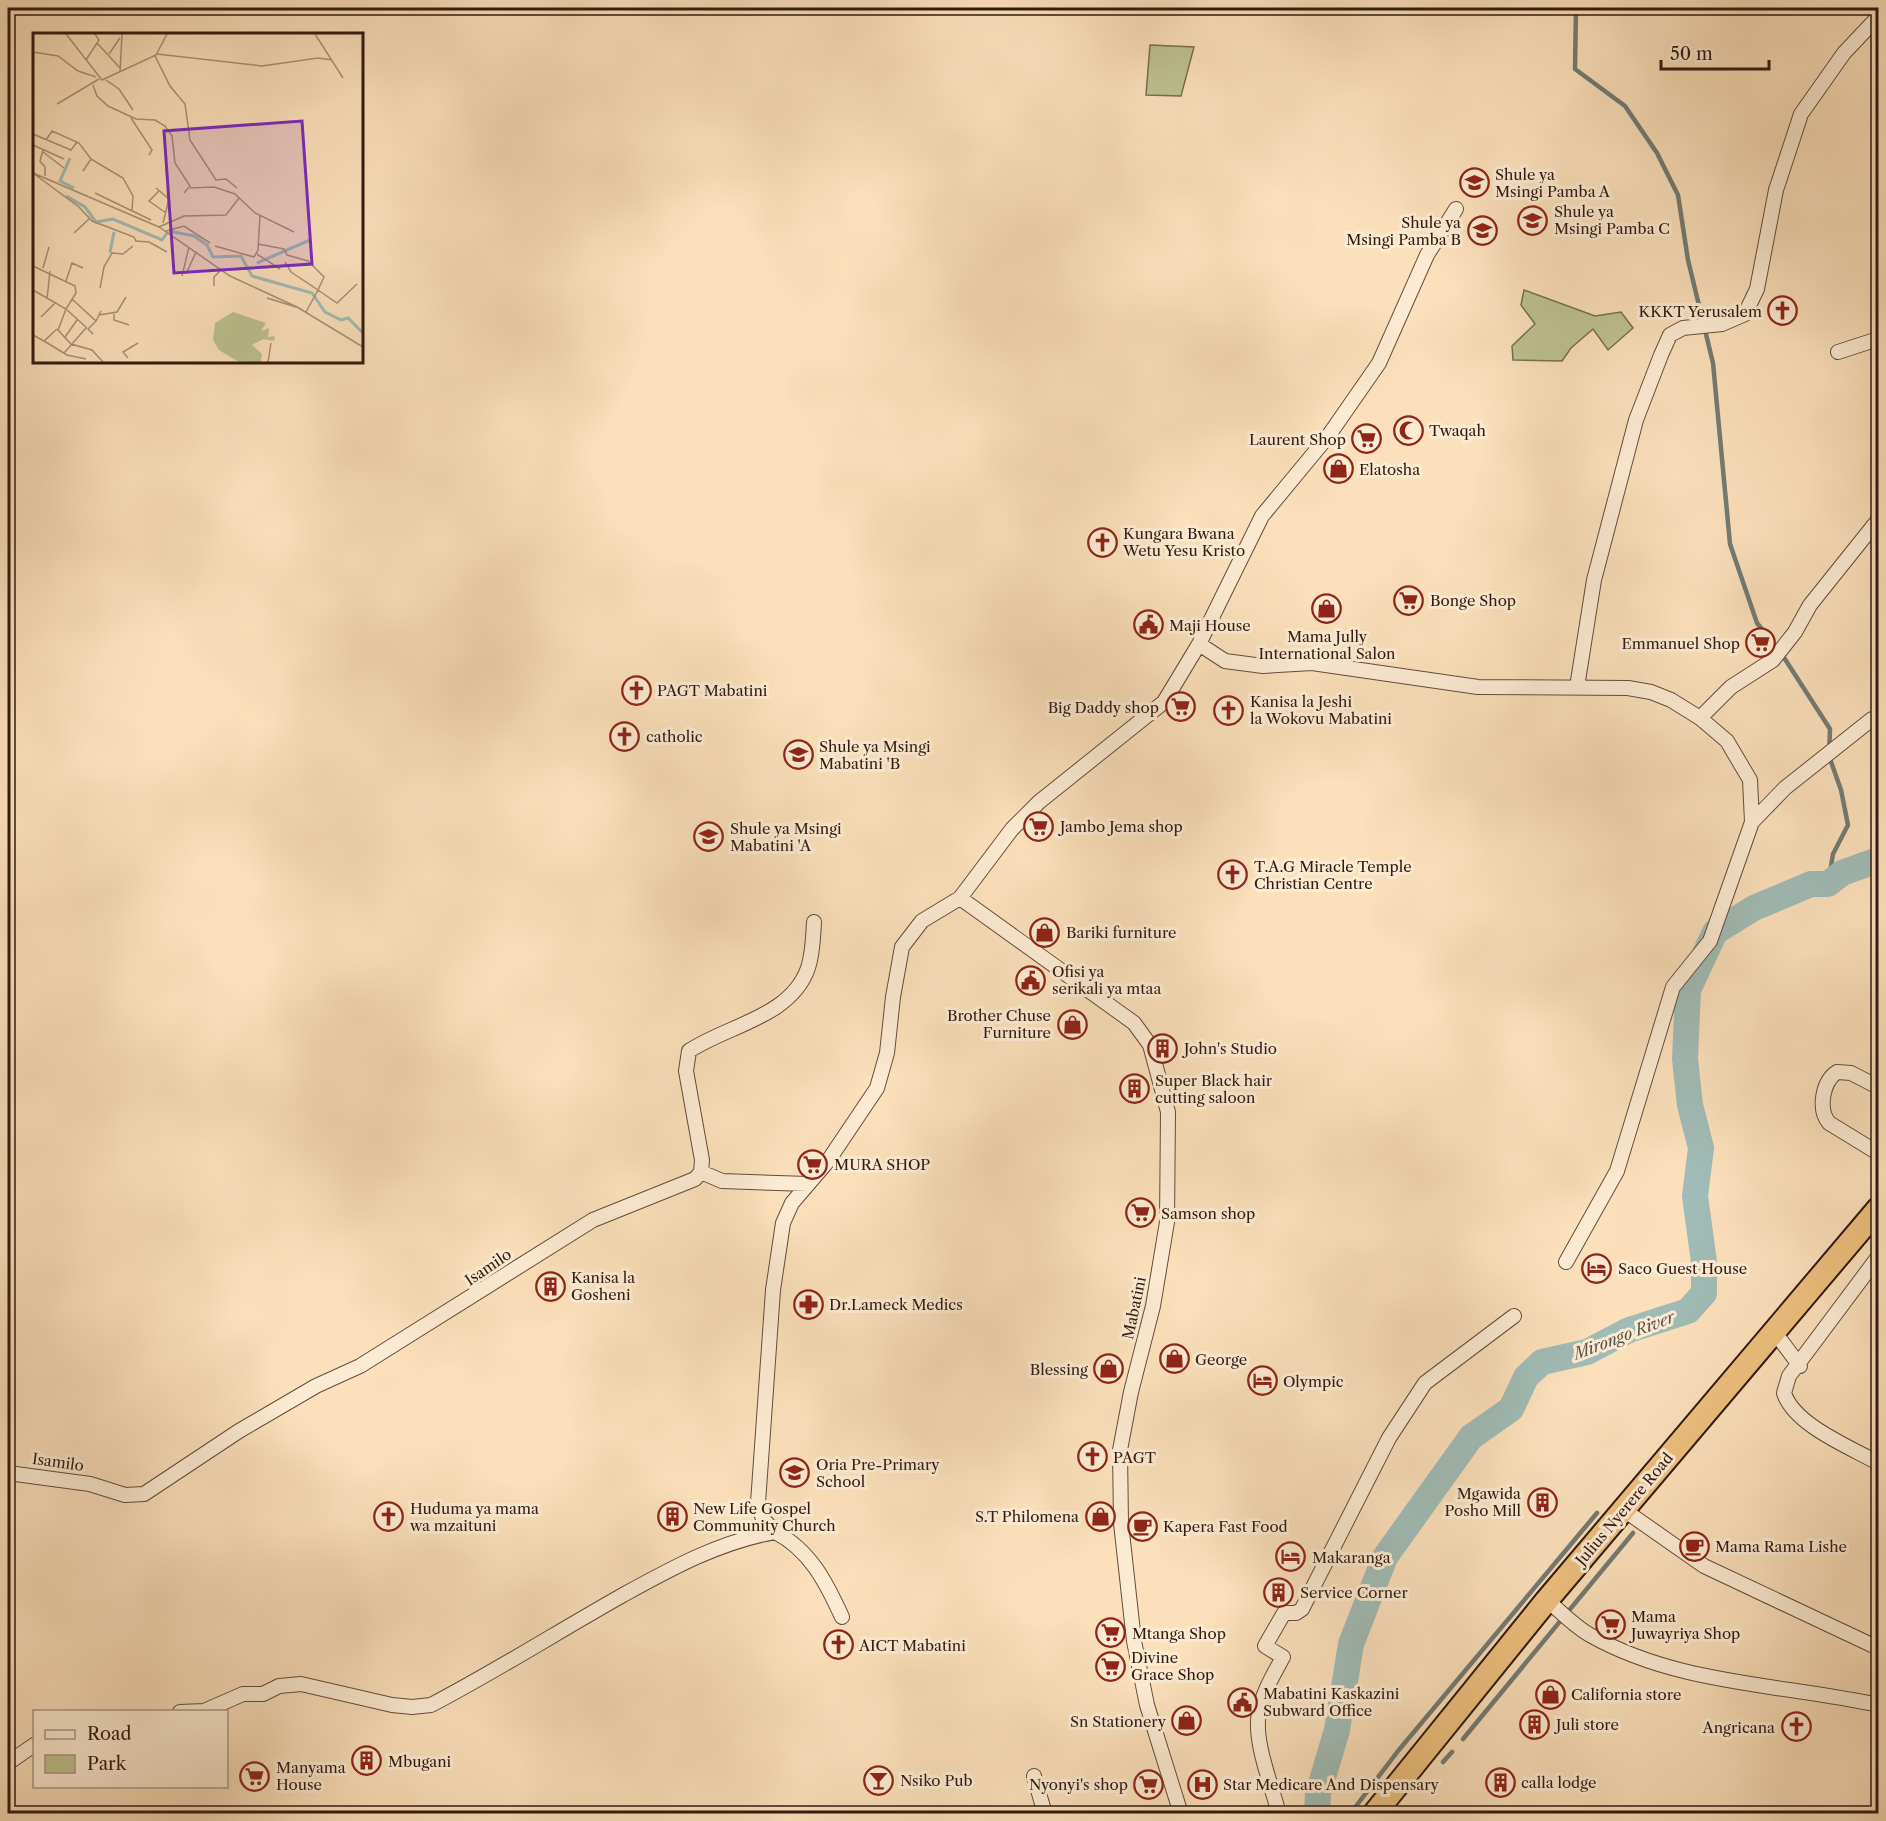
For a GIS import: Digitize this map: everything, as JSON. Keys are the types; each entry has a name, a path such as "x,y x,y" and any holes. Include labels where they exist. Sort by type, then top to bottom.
{"highway":[{"name":"Julius Nyerere Road","path":"1374,1814 1559,1611 1624,1510 1773,1330 1878,1209"}],"street":[{"path":"1577,687 1594,580 1636,420 1661,355 1670,335 1683,328 1722,324 1745,314 1757,289 1776,190 1801,114 1844,53 1878,17"},
{"path":"842,1617 826,1583 808,1556 793,1541 775,1532 763,1520 758,1503 773,1290 783,1222 792,1203 855,1121 876,1088 884,1070 902,948 909,935 922,921 960,898 1012,829 1039,802 1164,702 1199,644 1262,516 1329,435 1368,381 1427,255 1456,209"},
{"path":"1838,352 1878,339"},
{"path":"1700,718 1731,687 1773,660 1795,632 1810,605 1878,520"},
{"path":"1199,644 1212,655 1225,661 1263,666 1312,663 1478,687 1628,688 1651,692 1671,700 1700,718 1727,741 1740,760 1750,780 1752,822 1710,941 1673,987 1617,1171 1566,1262"},
{"path":"1752,822 1785,788 1872,719"},
{"name":"Mabatini","path":"960,898 1134,1023 1150,1045 1161,1080 1168,1112 1167,1222 1153,1306 1131,1392 1120,1450 1121,1523 1134,1641 1147,1705 1181,1814"},
{"path":"808,1184 722,1181 701,1172 702,1160 686,1071 689,1051 758,1017 787,1000 797,990 808,965 814,922"},
{"path":"1878,1087 1851,1073 1837,1072 1827,1082 1822,1104 1825,1118 1829,1123 1878,1153"},
{"name":"Isamilo","path":"8,1473 90,1484 125,1495 144,1494 239,1431 316,1386 360,1366 593,1220 686,1185 701,1172"},
{"path":"1878,1257 1800,1366 1789,1376 1784,1393 1796,1413 1818,1429 1878,1463"},
{"path":"1279,1814 1263,1750 1258,1715 1262,1698 1283,1657 1265,1646 1284,1612 1296,1613 1302,1609 1389,1438 1425,1383 1514,1316"},
{"path":"1773,1330 1800,1366"},
{"path":"1624,1510 1704,1566 1878,1648"},
{"path":"206,1710 243,1694 263,1694 279,1686 301,1684 392,1705 412,1707 431,1704 689,1559 724,1545 775,1532"},
{"path":"1559,1611 1588,1634 1643,1661 1742,1684 1844,1698 1878,1706"},
{"path":"8,1763 33,1746"},
{"path":"1034,1776 1045,1814"}],"green space":[{"path":"1150,45 1194,47 1181,96 1146,95"},
{"path":"1524,290 1595,316 1621,312 1633,328 1608,350 1593,329 1571,348 1562,361 1513,360 1512,346 1535,324 1521,305"}],"waterway":[{"path":"1576,8 1575,69 1625,106 1657,153 1678,195 1688,260 1713,363 1730,544 1757,623 1783,656 1830,729 1829,756 1841,790 1848,825 1833,854 1828,884"},
{"name":"Mirongo River","path":"1317,1814 1318,1794 1337,1730 1351,1644 1385,1557 1471,1437 1511,1409 1526,1377 1542,1362 1587,1352 1629,1330 1688,1311 1704,1293 1704,1262 1695,1196 1701,1148 1690,1105 1685,1059 1688,990 1715,932 1754,908 1811,884 1828,884 1842,873 1878,860"},
{"path":"1350,1814 1398,1751 1597,1513"},
{"path":"1463,1739 1633,1533"},
{"path":"1443,1762 1452,1752"},
{"path":"1401,1814 1404,1809"}],"place":[{"name":"Shule ya Msingi Pamba A","path":"1474,183"},
{"name":"Shule ya Msingi Pamba C","path":"1533,220"},
{"name":"Shule ya Msingi Pamba B","path":"1482,231"},
{"name":"KKKT Yerusalem","path":"1783,311"},
{"name":"Twaqah","path":"1408,430"},
{"name":"Laurent Shop","path":"1367,439"},
{"name":"Elatosha","path":"1338,469"},
{"name":"Kungara Bwana Wetu Yesu Kristo","path":"1102,542"},
{"name":"Bonge Shop","path":"1409,600"},
{"name":"Mama Jully International Salon","path":"1327,609"},
{"name":"Maji House","path":"1148,625"},
{"name":"Emmanuel Shop","path":"1761,643"},
{"name":"PAGT Mabatini","path":"636,690"},
{"name":"Big Daddy shop","path":"1180,707"},
{"name":"Kanisa la Jeshi la Wokovu Mabatini","path":"1229,710"},
{"name":"catholic","path":"625,736"},
{"name":"Shule ya Msingi Mabatini 'B","path":"798,755"},
{"name":"Jambo Jema shop","path":"1039,826"},
{"name":"Shule ya Msingi Mabatini 'A","path":"709,837"},
{"name":"T.A.G Miracle Temple Christian Centre","path":"1233,875"},
{"name":"Bariki furniture","path":"1045,932"},
{"name":"Ofisi ya serikali ya mtaa","path":"1031,980"},
{"name":"Brother Chuse Furniture","path":"1072,1024"},
{"name":"John's Studio","path":"1163,1048"},
{"name":"Super Black hair cutting saloon","path":"1134,1089"},
{"name":"MURA SHOP","path":"813,1164"},
{"name":"Samson shop","path":"1140,1213"},
{"name":"Saco Guest House","path":"1597,1268"},
{"name":"Kanisa la Gosheni","path":"550,1286"},
{"name":"Dr.Lameck Medics","path":"808,1304"},
{"name":"George","path":"1174,1359"},
{"name":"Blessing","path":"1109,1369"},
{"name":"Olympic","path":"1262,1381"},
{"name":"PAGT","path":"1092,1457"},
{"name":"Oria Pre-Primary School","path":"795,1473"},
{"name":"Mgawida Posho Mill","path":"1542,1502"},
{"name":"S.T Philomena","path":"1100,1516"},
{"name":"Huduma ya mama wa mzaituni","path":"389,1517"},
{"name":"New Life Gospel Community Church","path":"672,1517"},
{"name":"Kapera Fast Food","path":"1142,1526"},
{"name":"Mama Rama Lishe","path":"1694,1546"},
{"name":"Makaranga","path":"1291,1557"},
{"name":"Service Corner","path":"1279,1592"},
{"name":"Mama Juwayriya Shop","path":"1610,1625"},
{"name":"Mtanga Shop","path":"1111,1633"},
{"name":"AICT Mabatini","path":"838,1645"},
{"name":"Divine Grace Shop","path":"1110,1666"},
{"name":"California store","path":"1550,1694"},
{"name":"Mabatini Kaskazini Subward Office","path":"1242,1702"},
{"name":"Sn Stationery","path":"1187,1721"},
{"name":"Juli store","path":"1535,1724"},
{"name":"Angricana","path":"1796,1727"},
{"name":"Mbugani","path":"367,1761"},
{"name":"Manyama House","path":"255,1776"},
{"name":"Nsiko Pub","path":"879,1780"},
{"name":"calla lodge","path":"1500,1782"},
{"name":"Nyonyi's shop","path":"1149,1784"},
{"name":"Star Medicare And Dispensary","path":"1202,1784"}]}
